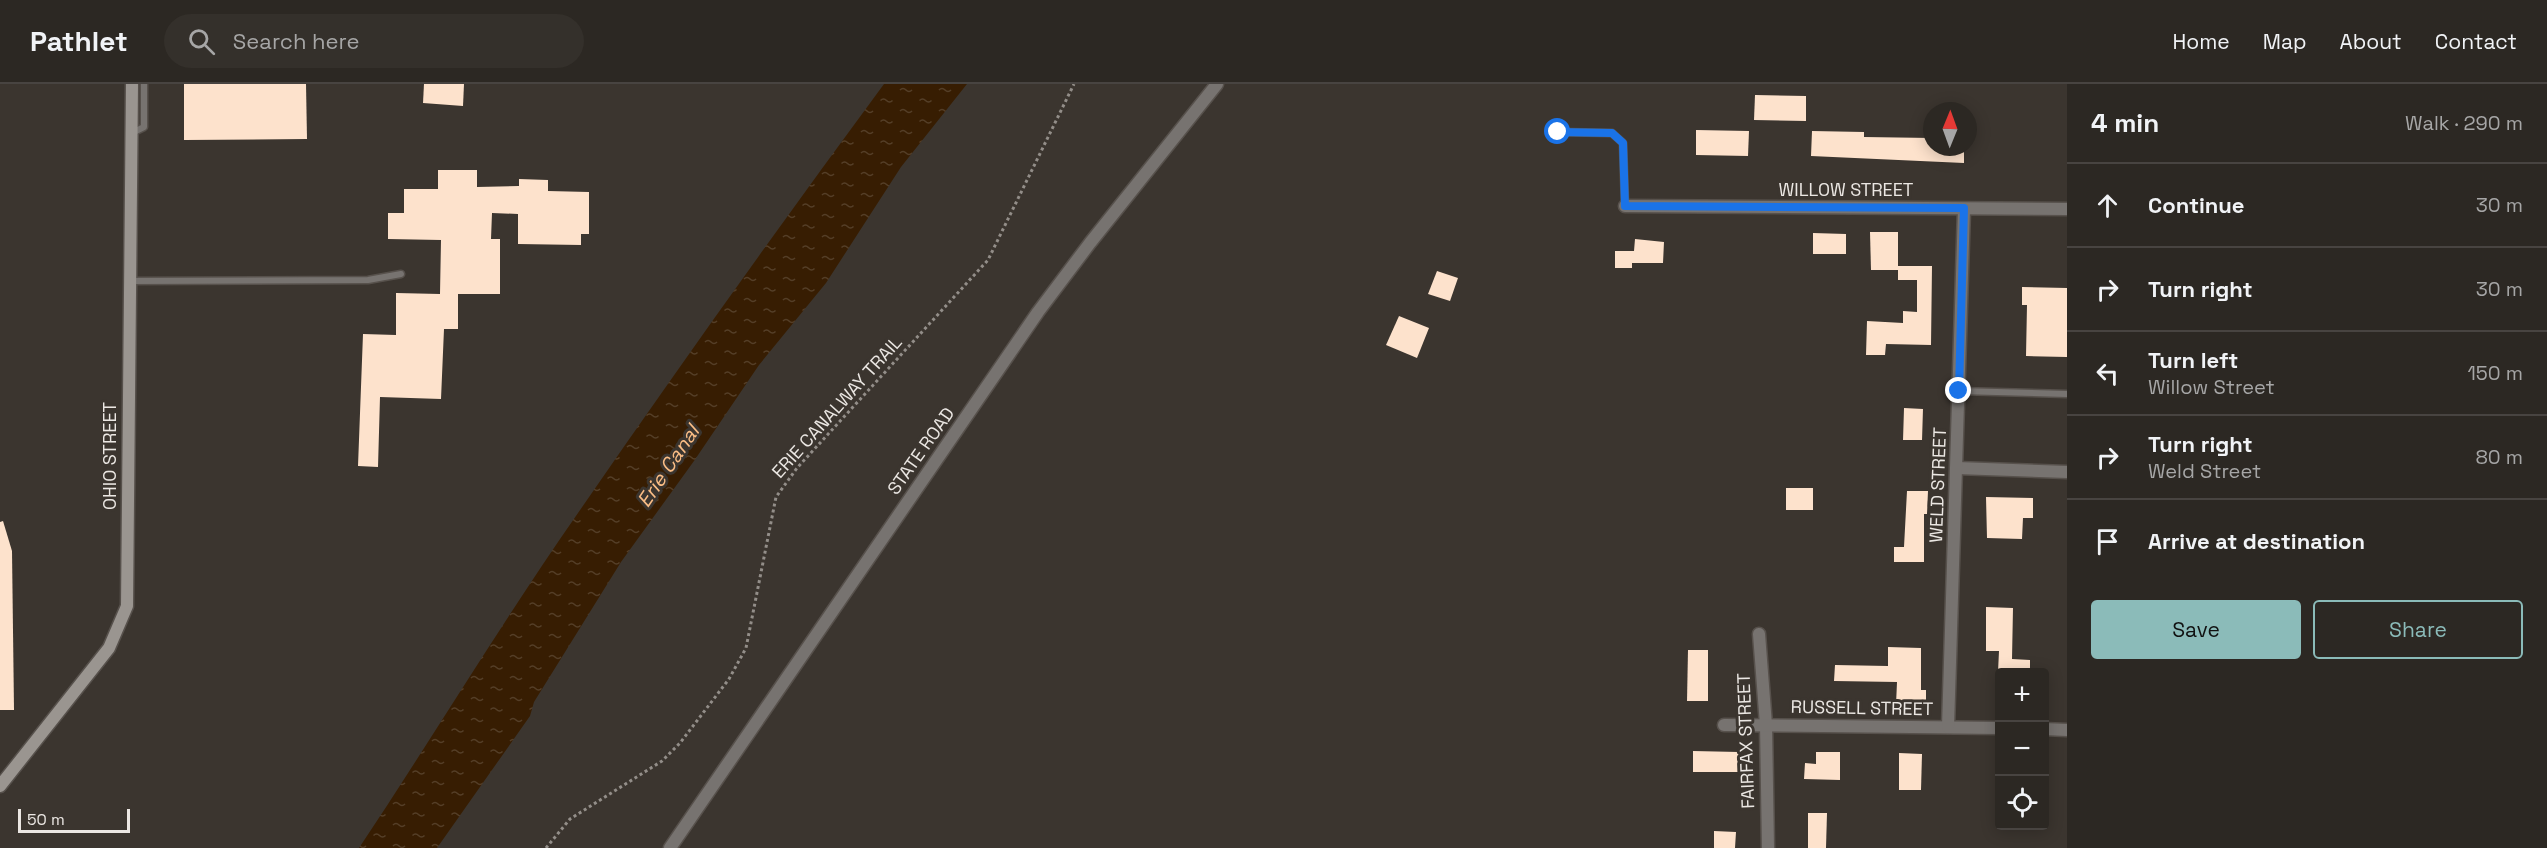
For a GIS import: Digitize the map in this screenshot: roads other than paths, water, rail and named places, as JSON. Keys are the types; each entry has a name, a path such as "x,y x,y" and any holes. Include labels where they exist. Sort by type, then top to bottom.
{"street":[{"name":"OHIO STREET","path":"0,786 109,648 127,606 128,281 132,84"},
{"name":"STATE ROAD","path":"670,848 1038,312 1217,84"},
{"name":"WILLOW STREET","path":"1625,206 2067,209"},
{"name":"WELD STREET","path":"1948,727 1964,208"},
{"path":"1957,468 2067,472"},
{"name":"FAIRFAX STREET","path":"1760,634 1766,725 1767,848"},
{"name":"RUSSELL STREET","path":"1724,725 1995,728"},
{"path":"2049,729 2067,730"}],"lane":[{"path":"131,134 144,127 144,84"},
{"path":"1558,132 1612,133 1623,143 1625,206"},
{"path":"128,281 368,280 401,274"},
{"path":"1959,391 2067,394"}],"water":[{"name":"Erie Canal","path":"884,84 967,84 901,167 826,283 759,365 694,461 621,562 534,702 530,716 437,848 359,848 578,513 806,190"}]}
